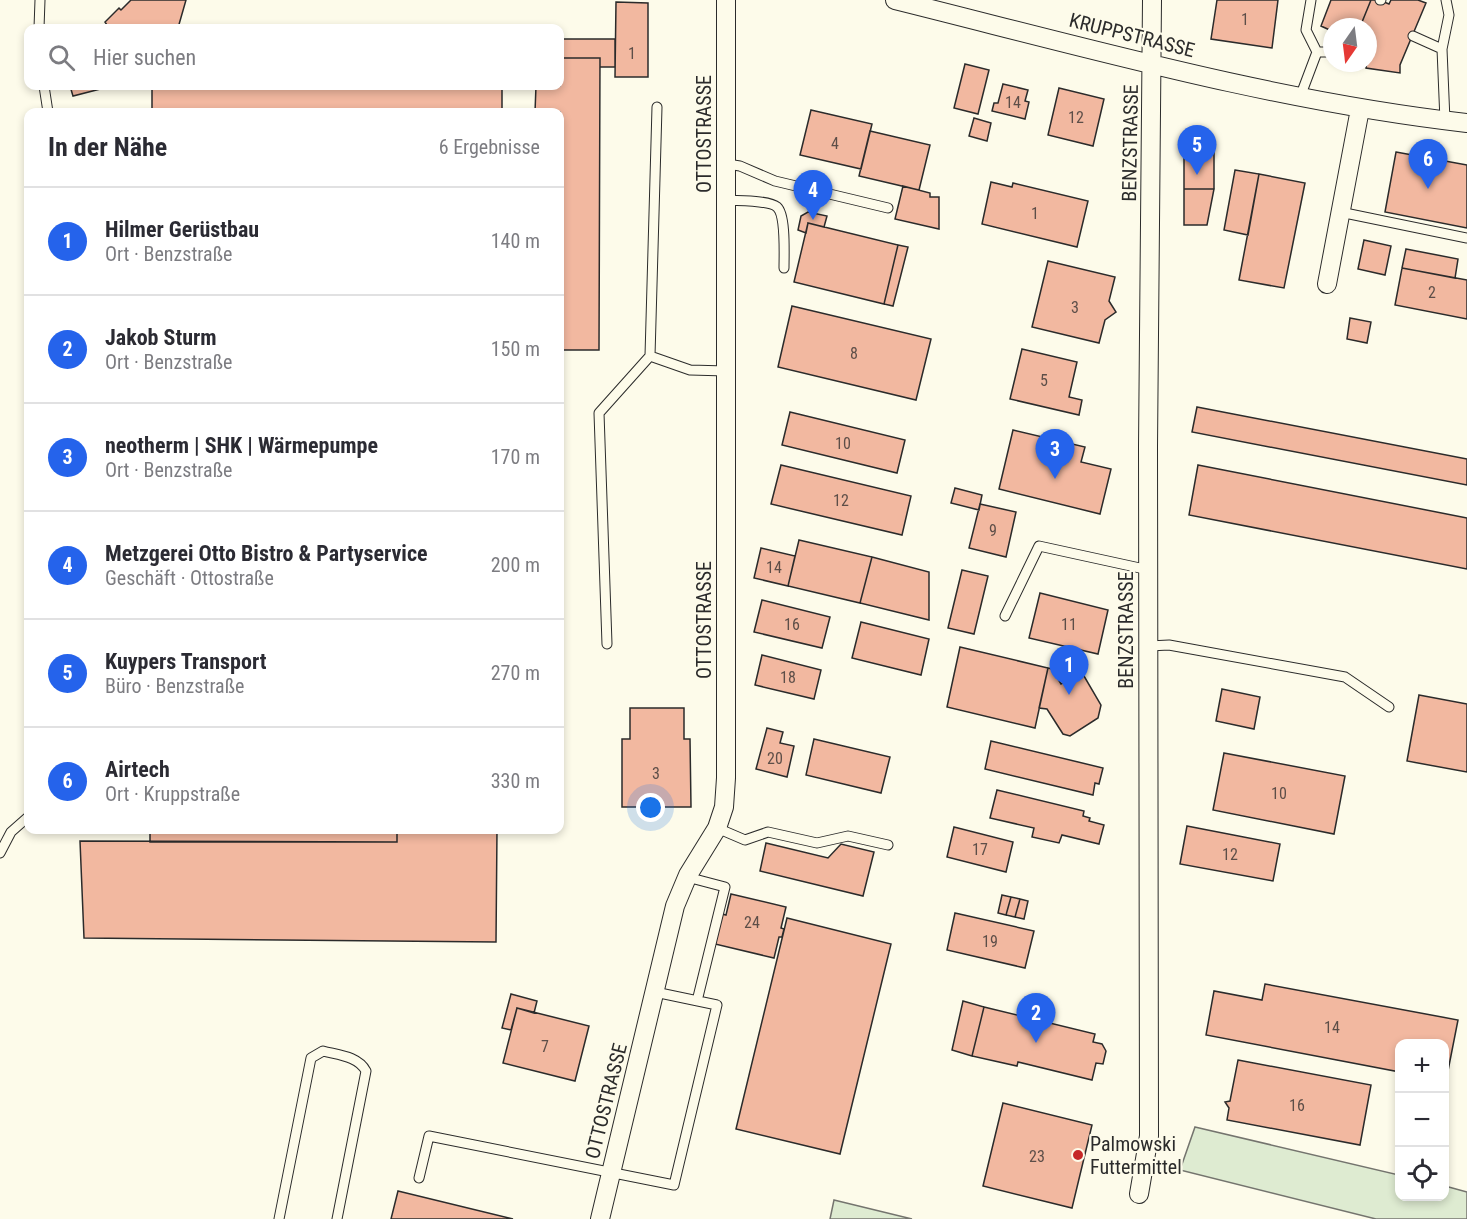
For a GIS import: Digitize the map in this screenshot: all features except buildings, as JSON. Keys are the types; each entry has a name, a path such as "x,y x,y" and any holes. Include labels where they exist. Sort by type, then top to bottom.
{"street":[{"name":"OTTOSTRASSE","path":"600,1219 675,906 687,877 717,828 724,807 726,778 726,0"},
{"name":"KRUPPSTRASSE","path":"895,0 920,3 1153,64 1300,97 1360,109 1467,123"},
{"name":"BENZSTRASSE","path":"1139,1194 1149,1136 1152,0"},
{"path":"1327,284 1360,109"}],"lane":[{"path":"39,24 40,0"},
{"path":"1300,97 1317,51 1306,30 1311,0"},
{"path":"1444,120 1442,49 1449,15 1446,0"},
{"path":"1413,36 1442,49"},
{"path":"1317,51 1323,51"},
{"path":"45,90 47,108"},
{"path":"607,644 600,413 650,356 657,107"},
{"path":"727,164 740,166 775,181 888,208"},
{"path":"726,200 767,203 777,206 782,214 784,268"},
{"path":"1340,212 1467,238"},
{"path":"650,356 690,370 726,371"},
{"path":"1005,616 1039,546 1149,570"},
{"path":"1149,646 1169,645 1345,677 1389,707"},
{"path":"0,853 11,832 24,821"},
{"path":"717,828 745,840 768,832 817,843 848,836 888,845"},
{"path":"687,877 725,887 697,1001"},
{"path":"419,1178 429,1136 674,1185 717,1005 655,992"},
{"path":"279,1219 311,1058 322,1051 353,1059 363,1065 366,1071 337,1219"}],"green space":[{"path":"1195,1127 1395,1174 1395,1201 1449,1201 1449,1187 1467,1192 1467,1219 1376,1219 1180,1170"},
{"path":"834,1200 912,1219 830,1219"}],"place":[{"name":"Kuypers Transport","path":"1197,175"},
{"name":"Airtech","path":"1428,189"},
{"name":"Metzgerei Otto Bistro & Partyservice","path":"813,220"},
{"name":"neotherm | SHK | Wärmepumpe","path":"1055,479"},
{"name":"Hilmer Gerüstbau","path":"1069,695"},
{"name":"Jakob Sturm","path":"1036,1043"},
{"name":"Palmowski Futtermittel","path":"1078,1155"}]}
